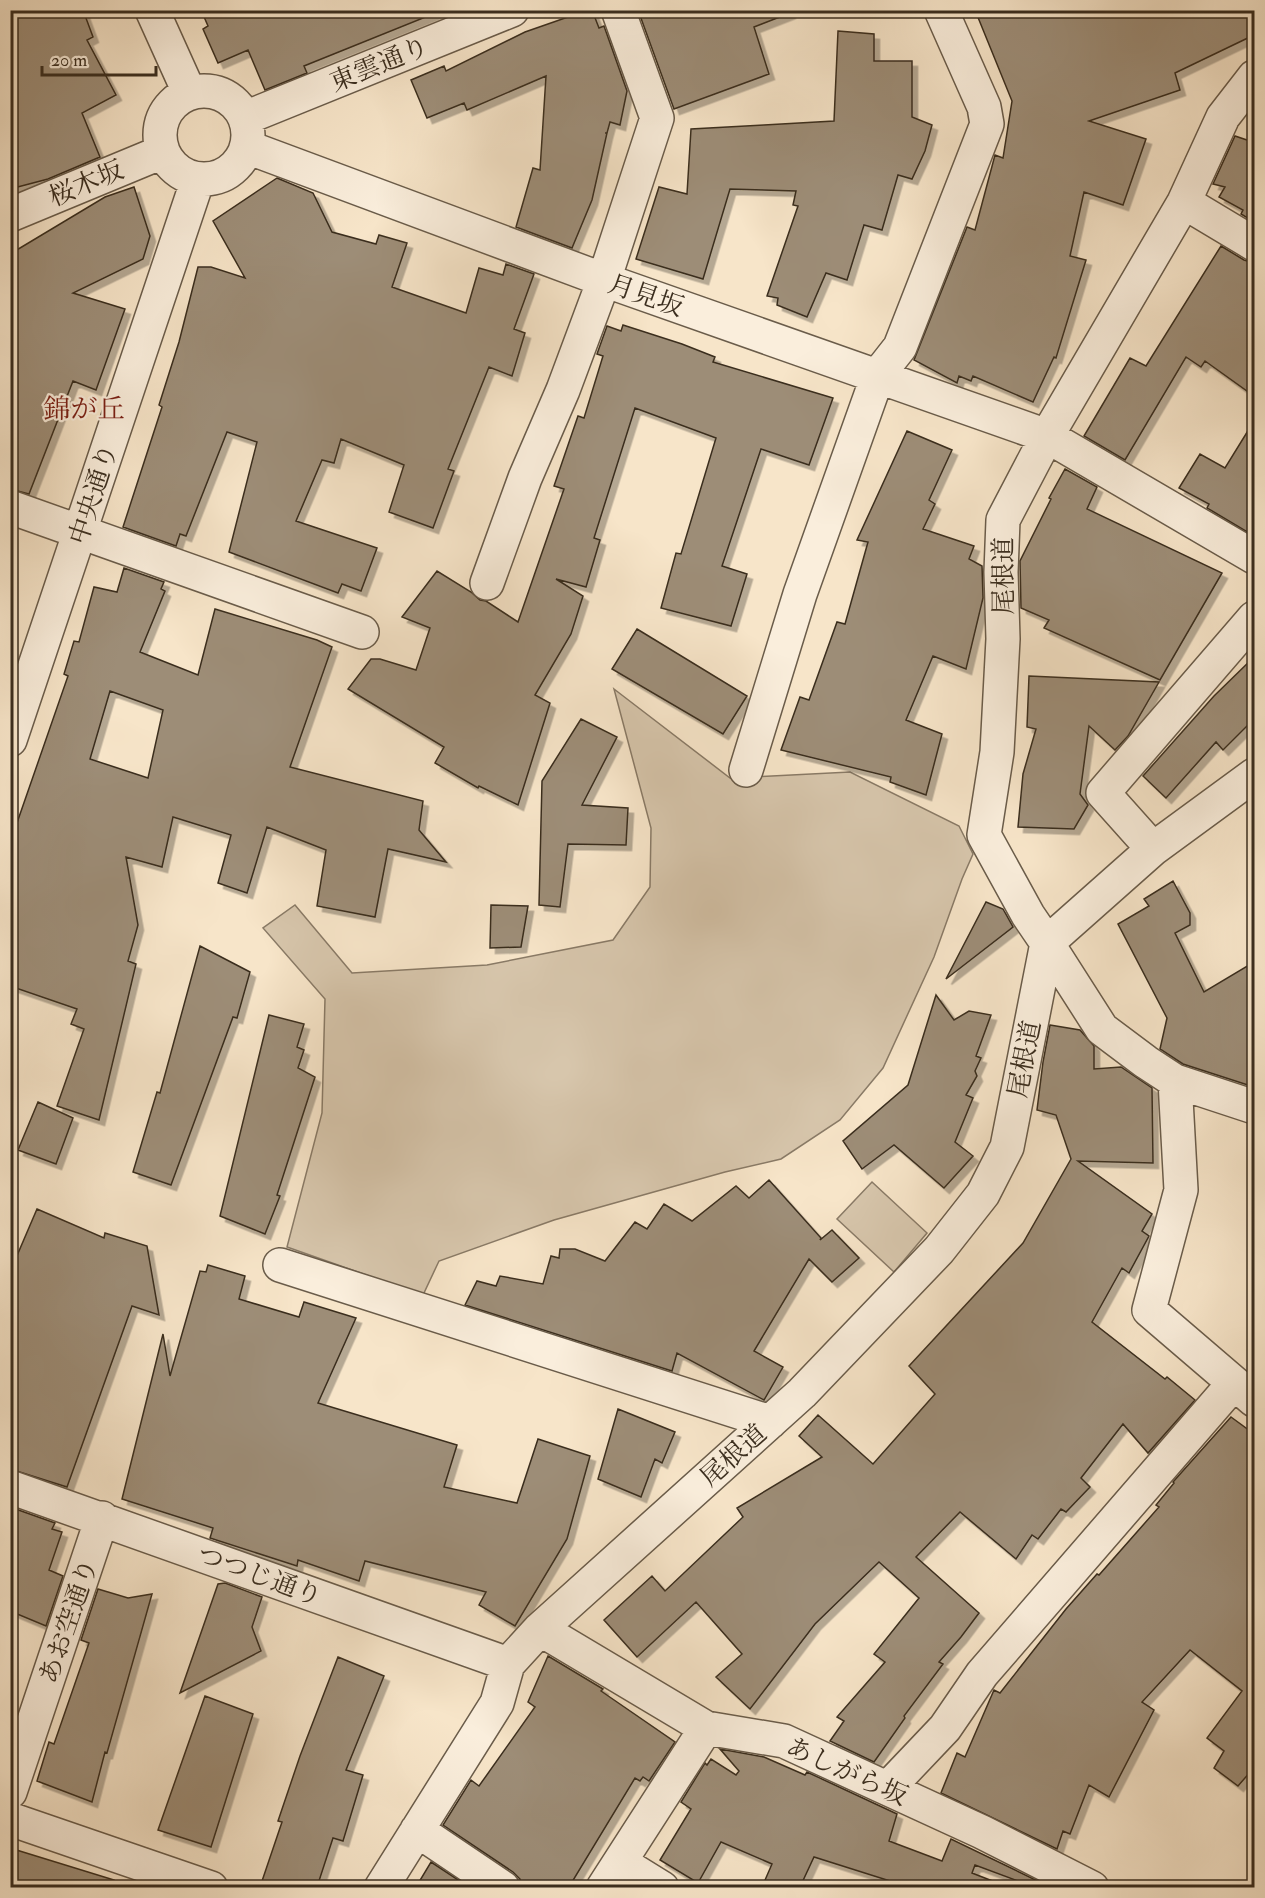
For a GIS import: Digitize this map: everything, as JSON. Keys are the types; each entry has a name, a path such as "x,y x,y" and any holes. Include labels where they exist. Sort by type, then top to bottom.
{"street":[{"path":"152,10 189,92"},
{"name":"東雲通り","path":"246,133 512,10"},
{"path":"488,583 525,478 563,390 604,280 657,118 618,10"},
{"path":"746,770 800,594 878,375 900,347 987,124 984,108 941,10"},
{"name":"尾根道","path":"381,1887 497,1703 508,1664 540,1629 802,1393 939,1250 983,1194 1007,1147 1047,943 984,835 998,752 1003,639 1001,572 1003,520 1047,436 1184,202 1223,117 1254,77"},
{"path":"205,90 218,92 230,98 239,107 246,133 233,168 211,179 198,179 177,170 162,152 159,137 161,122 167,108 189,92 205,90"},
{"name":"月見坂","path":"246,133 604,280 1047,436 1254,556"},
{"name":"桜木坂","path":"10,215 162,152"},
{"name":"中央通り","path":"10,740 198,179"},
{"path":"1184,202 1254,244"},
{"path":"10,507 362,632"},
{"path":"1153,849 1103,793 1254,618"},
{"path":"1254,775 1153,849 1047,943 1102,1029 1174,1081 1254,1107"},
{"path":"888,1788 945,1728 982,1674 1244,1391 1149,1310 1181,1190 1174,1081"},
{"path":"280,1265 770,1422"},
{"name":"つつじ通り","path":"10,1487 508,1664"},
{"name":"あお空通り","path":"10,1792 102,1518"},
{"name":"あしがら坂","path":"540,1629 706,1728 784,1741 982,1832 1092,1887"},
{"path":"662,1887 611,1875 706,1728"},
{"path":"10,1819 211,1887"},
{"path":"417,1830 503,1887"}],"shaded area":[{"path":"614,689 730,778 850,772 959,826 973,854 934,957 883,1068 840,1120 781,1159 725,1172 554,1220 439,1261 423,1295 287,1247 322,1113 325,999 263,928 295,905 352,973 487,965 613,940 650,887 651,828"},
{"path":"872,1182 927,1233 894,1272 837,1219"}],"building":[{"path":"10,10 83,10 93,37 87,40 116,95 82,113 100,157 48,179 10,189"},
{"path":"201,10 438,10 438,12 304,66 307,73 265,90 248,50 218,63 203,29 208,26"},
{"path":"592,10 599,28 604,26 627,91 620,125 610,122 592,200 572,248 516,227 533,168 540,170 546,76 467,110 464,103 427,118 411,80 444,66 446,71 525,32"},
{"path":"638,10 789,10 790,13 754,27 769,74 674,109"},
{"path":"975,10 1246,10 1254,35 1175,73 1180,90 1089,121 1146,139 1123,205 1084,192 1070,256 1086,260 1056,358 1054,357 1033,402 973,376 971,381 959,376 957,383 914,360 967,227 975,230 995,155 1003,158 1012,101"},
{"path":"838,31 874,34 874,61 912,61 912,117 932,125 925,151 912,179 898,175 882,230 864,225 847,280 826,273 807,317 777,305 778,298 767,296 798,206 793,205 796,191 730,189 703,279 636,259 659,187 687,194 691,129 834,121"},
{"path":"1254,132 1254,222 1241,214 1243,210 1219,197 1225,187 1213,184 1235,136 1250,141"},
{"path":"277,178 313,193 332,232 376,244 379,235 407,243 392,287 466,313 479,268 503,275 506,264 534,274 514,329 525,333 512,376 489,367 448,469 454,471 433,528 389,512 404,465 341,439 334,463 322,460 296,521 377,548 361,591 342,584 338,593 229,552 257,442 227,432 186,536 180,534 176,546 123,527 162,407 159,405 179,342 198,267 211,267 245,278 213,221"},
{"path":"134,187 150,236 143,259 73,293 125,309 96,390 73,381 29,494 10,489 10,254 105,197"},
{"path":"1221,246 1244,260 1254,263 1254,396 1205,361 1201,367 1186,357 1125,460 1084,436 1130,358 1146,366"},
{"path":"623,325 715,357 713,362 833,398 809,465 761,449 722,566 747,574 731,626 661,608 676,553 681,554 716,438 635,408 594,538 600,540 586,587 556,579 583,596 571,634 535,695 550,703 518,805 479,786 478,788 435,763 444,747 348,689 371,659 380,659 416,670 430,628 402,617 437,571 518,622 564,489 554,486 578,416 584,418 603,356 597,354 607,326 621,331"},
{"path":"1254,421 1254,536 1207,508 1209,504 1179,488 1200,454 1225,468"},
{"path":"907,431 952,450 929,500 935,504 923,529 974,546 969,559 982,566 983,598 966,669 933,656 906,720 942,734 926,795 890,782 891,777 781,750 800,697 809,700 837,622 845,624 868,542 857,540"},
{"path":"1065,469 1097,487 1087,509 1222,573 1160,680 1044,628 1049,620 1021,608 1020,561"},
{"path":"124,568 164,582 161,589 165,591 140,652 198,675 215,609 317,640 332,647 290,767 423,801 419,830 446,862 388,849 375,917 317,906 326,850 267,827 247,893 218,883 231,835 173,817 162,867 126,857 138,925 128,961 136,964 99,1120 57,1106 84,1029 71,1024 77,1009 10,986 10,843 68,676 64,674 74,641 79,642 94,587 117,592","holes":["110,691 163,710 148,778 90,759"]},
{"path":"637,629 747,696 723,734 612,669"},
{"path":"1254,657 1254,719 1223,750 1216,742 1166,798 1143,776 1214,696"},
{"path":"1029,676 1159,682 1128,736 1115,750 1089,726 1080,794 1088,805 1074,829 1018,827 1023,774 1036,729 1027,727"},
{"path":"581,719 617,737 582,805 628,808 626,845 568,844 560,907 539,905 542,781"},
{"path":"1173,881 1190,913 1190,925 1175,933 1204,992 1254,962 1254,1087 1183,1064 1160,1049 1167,1018 1118,924 1149,906 1144,899"},
{"path":"986,902 1003,909 1013,927 946,979"},
{"path":"491,905 528,906 521,947 490,948"},
{"path":"200,946 250,972 237,1018 233,1017 171,1185 133,1172 157,1092 160,1093"},
{"path":"936,995 954,1020 969,1011 991,1015 976,1056 981,1058 975,1071 977,1076 966,1095 973,1098 955,1142 973,1156 944,1188 894,1145 862,1169 843,1141 908,1085"},
{"path":"269,1015 304,1024 297,1047 304,1050 298,1068 315,1077 277,1195 280,1196 265,1234 220,1216"},
{"path":"1050,1025 1080,1030 1094,1046 1094,1069 1121,1067 1152,1088 1153,1163 1078,1161 1152,1214 1142,1231 1149,1236 1129,1273 1122,1268 1092,1322 1195,1400 1148,1453 1123,1424 1081,1478 1090,1487 1066,1512 1061,1509 1038,1539 1032,1535 1016,1559 960,1512 916,1557 979,1613 939,1662 943,1664 904,1716 905,1718 874,1762 830,1741 844,1721 837,1717 885,1662 874,1654 919,1598 879,1562 815,1624 750,1709 716,1677 742,1654 696,1602 637,1657 604,1620 652,1576 665,1591 743,1517 737,1508 822,1457 799,1436 818,1415 873,1464 935,1394 909,1366 1023,1243 1071,1159 1056,1115 1037,1110"},
{"path":"38,1102 73,1118 56,1164 18,1150"},
{"path":"769,1180 821,1238 820,1240 832,1230 859,1258 832,1282 809,1259 754,1351 783,1367 764,1400 677,1353 672,1371 465,1305 477,1281 496,1286 500,1276 543,1284 551,1256 559,1258 560,1249 575,1249 605,1261 635,1222 647,1229 664,1204 692,1221 736,1186 749,1198"},
{"path":"37,1209 104,1238 105,1233 147,1246 159,1315 132,1306 67,1487 10,1469 10,1272"},
{"path":"208,1265 245,1276 239,1299 299,1317 304,1302 356,1318 318,1403 457,1445 444,1487 517,1503 538,1439 590,1456 567,1539 515,1626 479,1605 486,1592 365,1561 359,1581 298,1560 297,1566 210,1538 213,1528 122,1499 163,1334 170,1376 200,1271 206,1272"},
{"path":"618,1409 675,1432 662,1463 655,1459 641,1497 598,1479"},
{"path":"1231,1417 1254,1434 1254,1774 1251,1771 1238,1786 1214,1768 1224,1751 1207,1738 1242,1691 1190,1650 1142,1702 1154,1710 1109,1797 1089,1785 1070,1834 1063,1831 1057,1849 941,1793 957,1753 965,1757 994,1690 1000,1693 1066,1609 1159,1507 1156,1505 1173,1482"},
{"path":"10,1507 55,1523 52,1529 62,1532 49,1570 63,1576 46,1626 10,1611"},
{"path":"225,1583 262,1597 252,1627 261,1651 180,1693 218,1584"},
{"path":"98,1589 128,1598 152,1594 92,1802 37,1781 49,1742 54,1744 89,1643 81,1640"},
{"path":"548,1656 603,1689 601,1691 675,1742 649,1781 643,1777 640,1781 635,1778 569,1887 521,1887 520,1879 513,1872 443,1825 471,1780 479,1786 535,1707 528,1702"},
{"path":"338,1657 384,1676 346,1770 363,1775 343,1841 333,1838 317,1887 260,1887 282,1822 278,1821 300,1756"},
{"path":"205,1696 253,1714 211,1847 158,1830"},
{"path":"720,1749 764,1757 805,1775 807,1772 897,1814 889,1841 942,1861 951,1839 1046,1885 1045,1887 1034,1887 975,1865 972,1873 1003,1885 1003,1887 909,1887 814,1857 800,1887 762,1887 772,1864 721,1842 698,1883 660,1860 691,1809 681,1802 705,1763 707,1765 711,1759 736,1775 739,1771"},
{"path":"10,1848 114,1880 112,1887 10,1887"},
{"path":"431,1862 469,1887 416,1887"}],"district":[{"name":"錦が丘","path":"84,409"}]}
